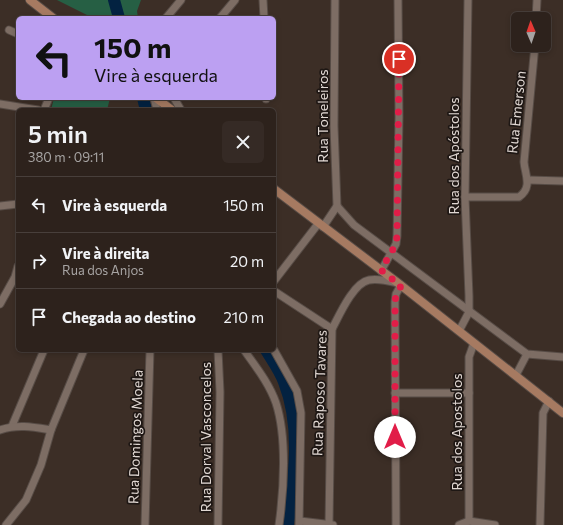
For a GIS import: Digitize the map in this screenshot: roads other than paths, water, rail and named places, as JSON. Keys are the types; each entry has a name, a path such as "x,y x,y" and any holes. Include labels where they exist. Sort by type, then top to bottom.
{"main road":[{"path":"30,0 50,16"},
{"path":"158,100 169,108"},
{"path":"276,191 381,270 563,413"}],"street":[{"path":"168,16 181,0"},
{"path":"222,16 235,0"},
{"path":"263,0 264,16"},
{"name":"Rua Toneleiros","path":"335,0 334,126 337,206"},
{"path":"381,270 396,244 397,236 399,117 398,0"},
{"name":"Rua dos Apóstolos","path":"459,331 468,312 465,197 468,0"},
{"path":"536,12 537,0"},
{"path":"9,30 16,33"},
{"name":"Rua Emerson","path":"528,180 524,162 534,52"},
{"path":"0,104 25,108"},
{"path":"465,197 519,197 524,193 528,180 563,181"},
{"path":"0,206 16,204"},
{"path":"276,279 337,206 354,225 392,252 468,312 527,354 563,357"},
{"path":"0,304 16,274"},
{"name":"Rua Raposo Tavares","path":"329,525 332,329 347,302 362,283 370,279 399,284"},
{"path":"396,525 395,302 399,284"},
{"path":"276,292 332,329"},
{"name":"Rua dos Apostolos","path":"469,521 469,358 474,343"},
{"path":"12,426 43,352"},
{"path":"6,525 29,495 41,465 51,430 83,352"},
{"name":"Rua Domingos Moela","path":"145,525 150,352"},
{"name":"Rua Dorval Vasconcelos","path":"218,352 220,392 218,525"},
{"path":"245,352 264,378 276,402 281,426 282,505 279,525"},
{"path":"275,352 297,391 301,413 299,523 333,525"},
{"path":"516,375 527,354"},
{"path":"395,393 469,393"},
{"path":"540,525 543,413 549,401"},
{"path":"0,430 12,426 30,426 51,430"},
{"path":"459,525 469,521 495,525"}],"waterway":[{"path":"114,0 118,16"},
{"path":"144,100 146,108"},
{"path":"267,352 284,382 290,399 293,417 295,453 288,525"}]}
